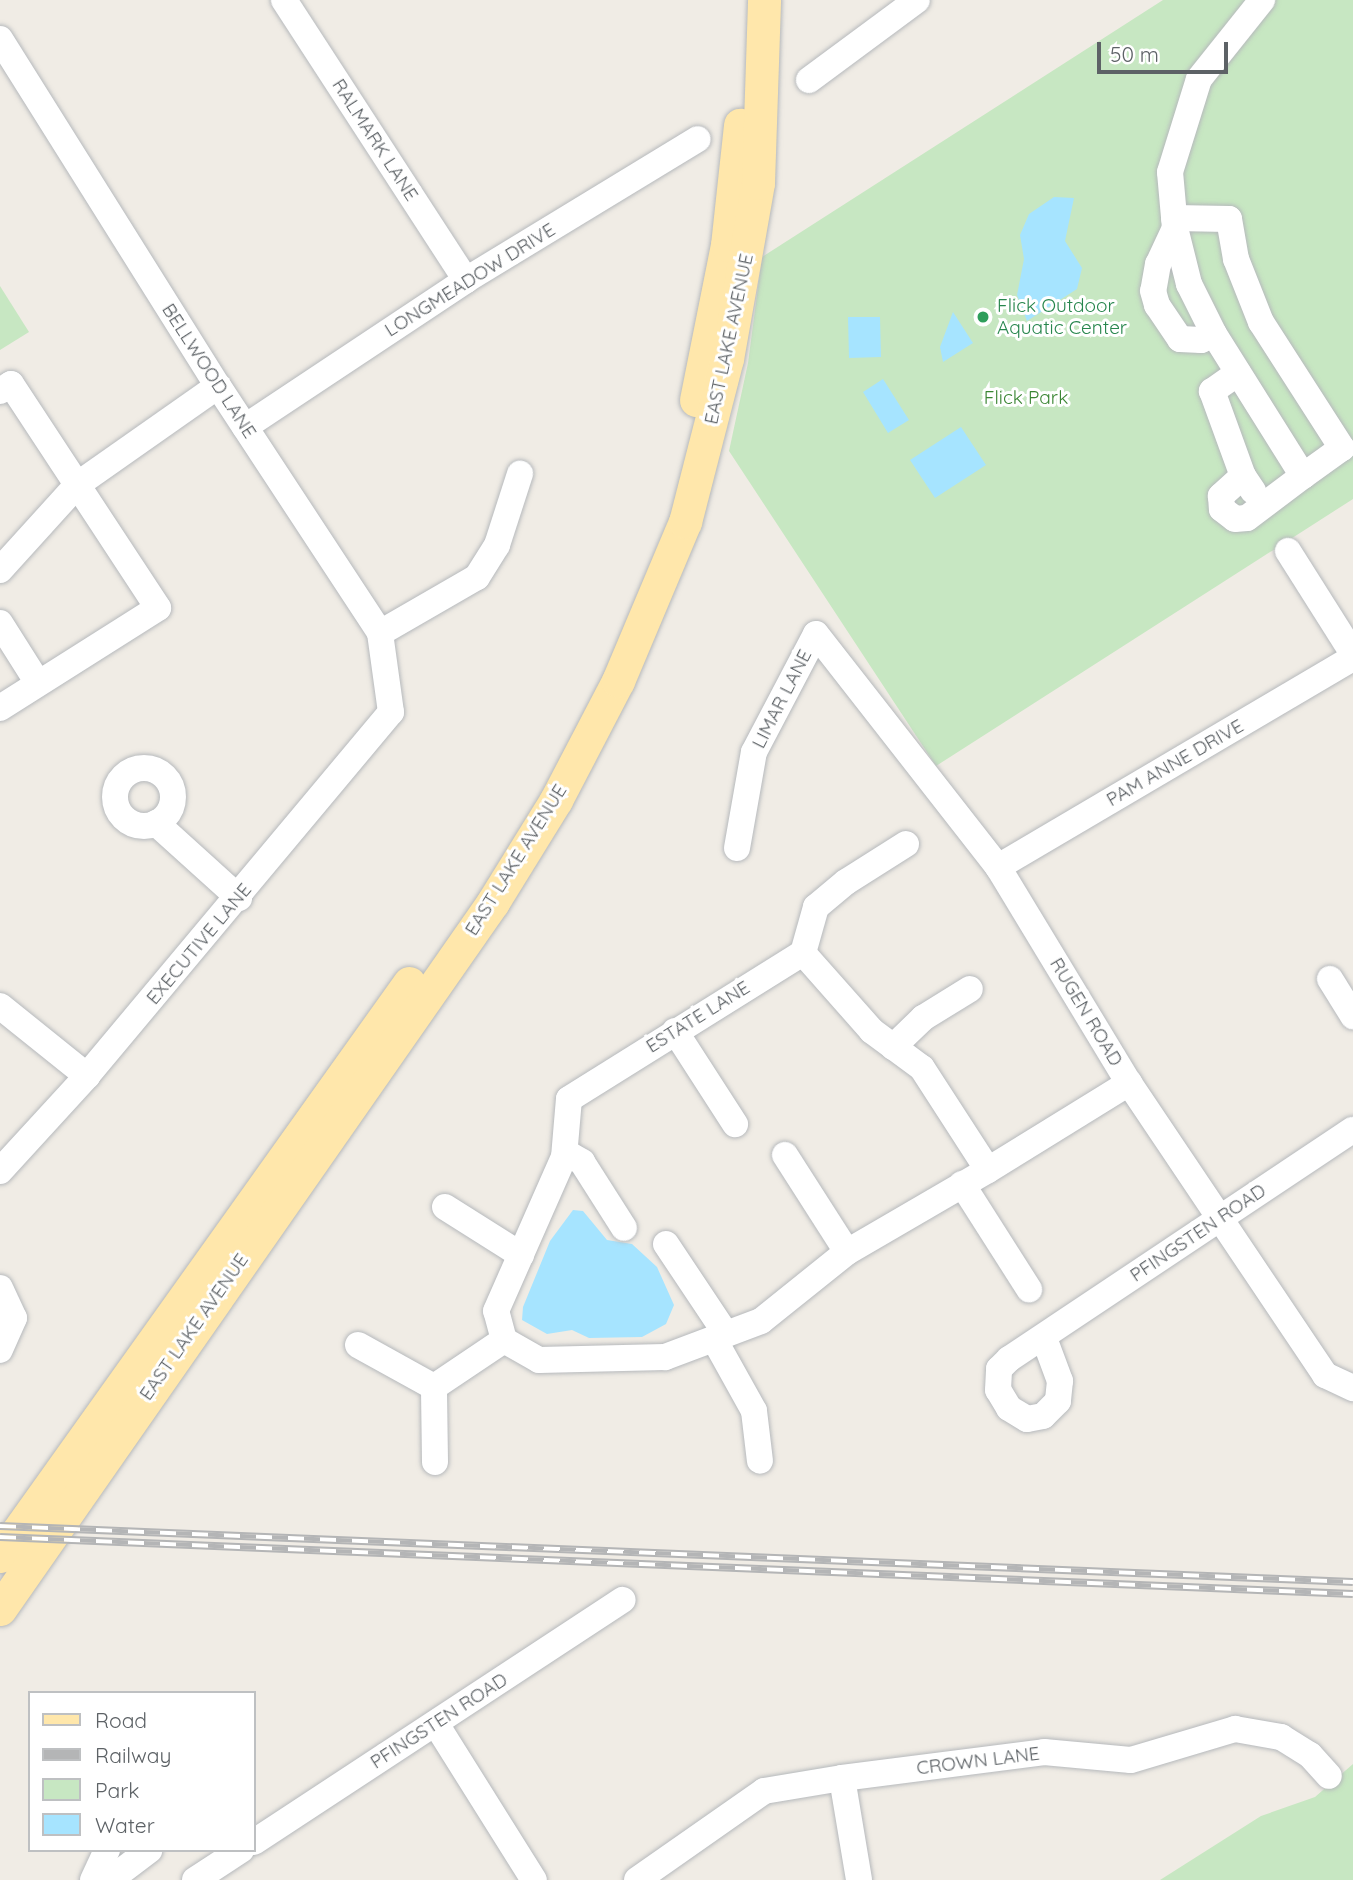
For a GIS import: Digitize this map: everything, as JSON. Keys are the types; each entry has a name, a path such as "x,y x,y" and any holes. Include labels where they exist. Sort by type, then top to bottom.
{"main road":[{"name":"EAST LAKE AVENUE","path":"0,1556 484,879 592,692 630,610 676,487 699,386 727,245 742,102 743,0"},
{"name":"EAST LAKE AVENUE","path":"0,1609 500,892 556,800 618,681 685,522 730,348 758,183 764,0"}],"street":[{"name":"RALMARK LANE","path":"284,0 466,281"},
{"path":"809,80 917,0"},
{"path":"1262,0 1224,42 1190,100 1170,172 1174,223 1189,284 1214,334 1303,476"},
{"name":"BELLWOOD LANE","path":"0,39 218,386 380,633 391,712"},
{"name":"LONGMEADOW DRIVE","path":"245,427 466,281 698,139"},
{"path":"1174,223 1229,219 1236,259 1261,322 1342,448 1241,519 1224,511 1224,491 1243,476"},
{"path":"1174,223 1158,264 1153,291 1157,305 1180,339 1201,340 1214,334"},
{"path":"1238,373 1212,391 1243,476 1262,504"},
{"path":"0,391 11,384 158,608 0,708"},
{"path":"0,570 77,485 218,386"},
{"path":"380,633 477,577 497,545 520,474"},
{"path":"1288,551 1353,656"},
{"name":"LIMAR LANE","path":"737,848 754,752 816,634"},
{"name":"RUGEN ROAD","path":"816,634 998,867 1129,1083 1222,1217 1325,1375 1353,1388"},
{"path":"4,636 38,683"},
{"name":"PAM ANNE DRIVE","path":"998,867 1353,656"},
{"name":"EXECUTIVE LANE","path":"0,1171 87,1076 239,898 391,712"},
{"path":"156,823 239,898"},
{"path":"906,844 846,882 816,907 803,953 872,1031 922,1068 988,1170"},
{"name":"ESTATE LANE","path":"504,1340 496,1311 565,1152 569,1099 803,953"},
{"path":"1330,979 1353,1016"},
{"path":"893,1046 923,1018 970,989"},
{"path":"0,1006 87,1076"},
{"path":"675,1031 735,1124"},
{"path":"434,1387 504,1340 539,1360 665,1357 761,1321 846,1252 988,1170 1129,1083"},
{"name":"PFINGSTEN ROAD","path":"1044,1338 1353,1130"},
{"path":"565,1152 583,1162 624,1228"},
{"path":"785,1154 846,1252"},
{"path":"962,1184 1029,1289"},
{"path":"445,1207 521,1255"},
{"path":"666,1244 720,1336 754,1411 760,1461"},
{"path":"0,1288 14,1318 0,1349"},
{"path":"358,1345 434,1387"},
{"path":"434,1387 435,1462"},
{"name":"PFINGSTEN ROAD","path":"256,1841 624,1600"},
{"path":"436,1724 534,1880"},
{"name":"CROWN LANE","path":"637,1880 764,1791 842,1778 1044,1752 1131,1759 1235,1729 1281,1737 1310,1755 1328,1776"},
{"path":"842,1778 859,1880"},
{"path":"94,1880 106,1852"},
{"path":"94,1880 119,1873 146,1852"},
{"path":"195,1880 238,1852"}],"green space":[{"name":"Flick Park","path":"1163,0 1353,0 1353,499 936,766 729,451 748,363 762,257"},
{"path":"0,286 29,332 0,350"},
{"path":"1353,1764 1353,1880 1160,1880 1261,1816 1315,1797"}],"water":[{"path":"1054,197 1074,198 1065,241 1082,268 1077,289 1027,321 1017,295 1024,259 1020,235 1029,214"},
{"path":"953,312 973,343 943,362 940,347"},
{"path":"848,317 880,317 881,357 849,358"},
{"path":"883,379 909,420 888,433 863,392"},
{"path":"961,427 986,465 935,498 910,460"},
{"path":"573,1210 583,1211 607,1240 632,1244 657,1267 674,1305 666,1324 642,1337 589,1338 572,1330 547,1334 522,1320 523,1307 550,1241"}],"railway":[{"path":"0,1526 1353,1582"},
{"path":"0,1537 1353,1594"}],"place":[{"name":"Flick Outdoor Aquatic Center","path":"983,317"}]}
